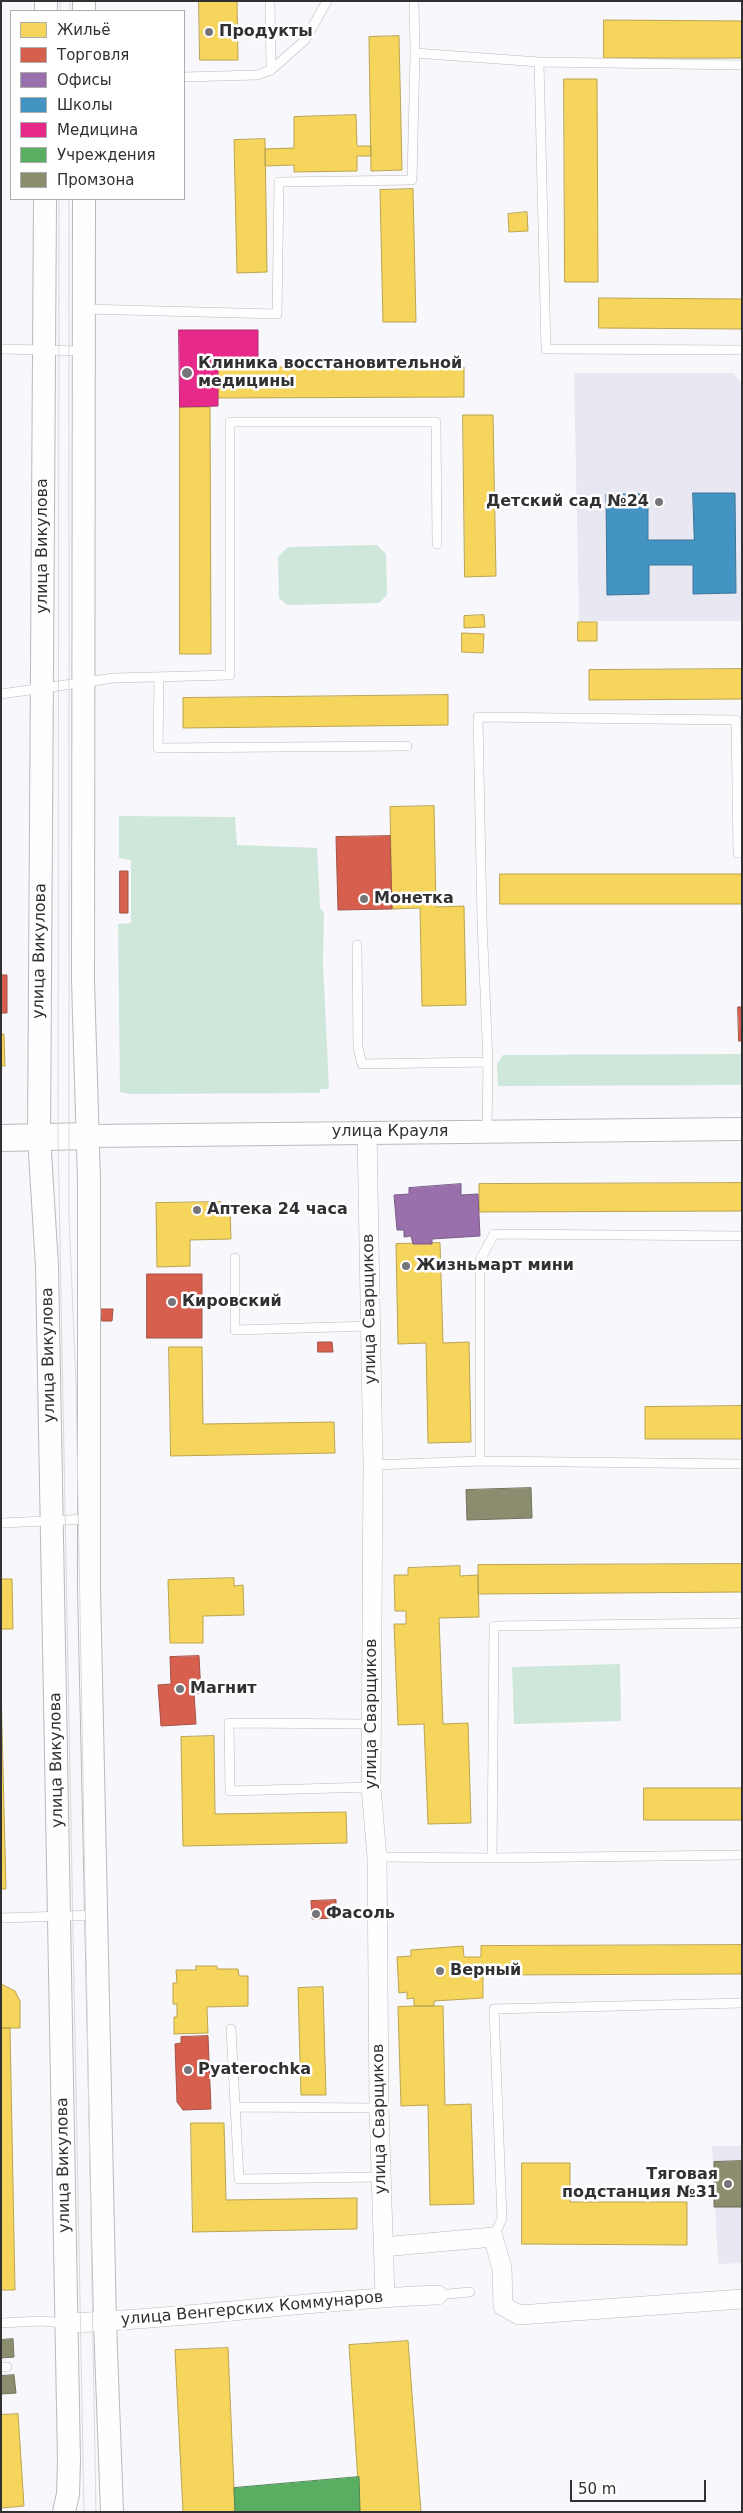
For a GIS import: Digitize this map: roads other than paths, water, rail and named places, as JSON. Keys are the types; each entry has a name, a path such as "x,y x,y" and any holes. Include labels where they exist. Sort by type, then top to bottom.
{"main road":[{"name":"улица Крауля","path":"1,1138 88,1136"}],"street":[{"name":"улица Викулова","path":"45,200 38,1137 47,1266 52,1521 69,2461 68,2494 64,2512"},
{"path":"84,200 83,981 88,1136 89,1519 105,2322 112,2512"},
{"name":"улица Крауля","path":"88,1136 742,1129"},
{"name":"улица Сварщиков","path":"367,1132 373,1465 371,1787 377,1857 379,2108 385,2297"},
{"path":"383,2247 493,2237 502,2268 502,2306 519,2315 742,2299"},
{"name":"улица Венгерских Коммунаров","path":"67,2323 105,2322 385,2297 438,2295"}],"lane":[{"path":"270,1 271,70"},
{"path":"185,77 257,75 271,70 305,40 326,1"},
{"path":"84,309 277,314 279,182 412,180 415,53 414,1"},
{"path":"415,53 539,62 742,65"},
{"path":"539,62 546,349 742,350"},
{"path":"1,349 84,350"},
{"path":"1,694 114,678 230,675 230,422 436,422 436,544"},
{"path":"159,678 158,748 407,746"},
{"path":"487,1131 488,1062 482,921 478,718 736,720 738,853"},
{"path":"356,945 358,1048 362,1064 488,1062"},
{"path":"480,1461 480,1260 494,1234 742,1236"},
{"path":"235,1258 236,1330 370,1326"},
{"path":"373,1465 480,1461 742,1464"},
{"path":"1,1523 89,1519"},
{"path":"492,1858 494,1626 742,1623"},
{"path":"371,1724 229,1723 230,1791 371,1787"},
{"path":"377,1857 492,1858 742,1854"},
{"path":"1,1918 96,1915"},
{"path":"493,2237 502,2219 494,2009 742,2003"},
{"path":"231,2029 239,2179 382,2178"},
{"path":"235,2107 379,2108"},
{"path":"438,2295 470,2292"},
{"path":"1,2323 40,2321 67,2323"}],"tram line":[{"path":"60,1 60,10"},
{"path":"70,1 70,10"},
{"path":"59,200 58,1137 84,2512"},
{"path":"69,200 69,1216 76,1385 96,2512"}],"place":[{"name":"Продукты","path":"209,32"},
{"name":"Клиника восстановительной медицины","path":"187,373"},
{"name":"Детский сад №24","path":"659,502"},
{"name":"Монетка","path":"364,899"},
{"name":"Аптека 24 часа","path":"197,1210"},
{"name":"Жизньмарт мини","path":"406,1266"},
{"name":"Кировский","path":"172,1302"},
{"name":"Магнит","path":"180,1689"},
{"name":"Фасоль","path":"316,1914"},
{"name":"Верный","path":"440,1971"},
{"name":"Pyaterochka","path":"188,2070"},
{"name":"Тяговая подстанция №31","path":"728,2184"}]}
